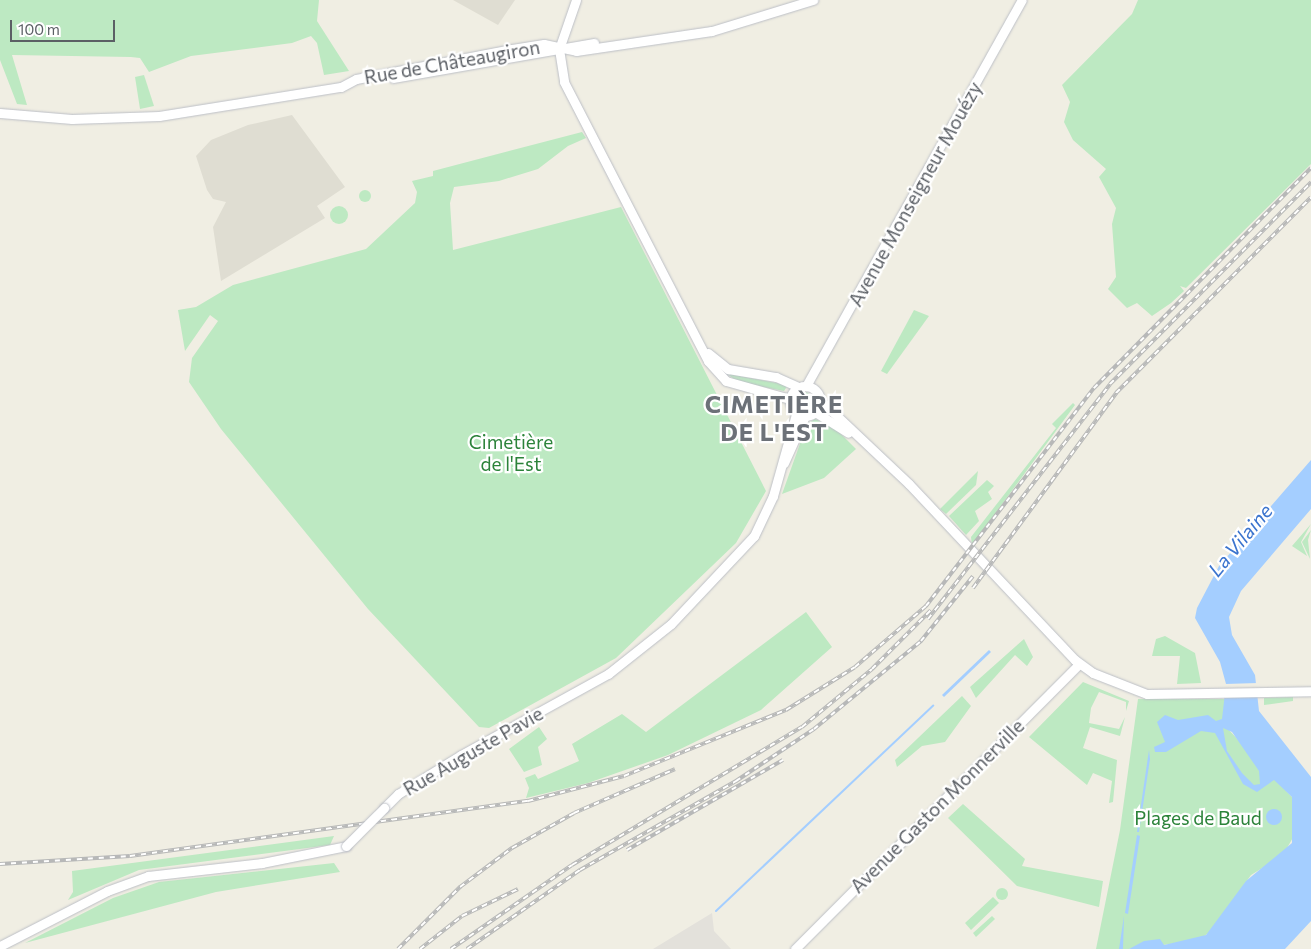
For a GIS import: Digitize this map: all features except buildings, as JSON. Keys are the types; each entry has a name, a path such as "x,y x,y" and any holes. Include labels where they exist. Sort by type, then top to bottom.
{"main road":[{"path":"576,0 559,49 564,82 713,370 726,381 790,399 801,415 815,412 853,436 930,510"},
{"name":"Rue de Châteaugiron","path":"0,113 63,118 147,116 347,83 544,44 559,49 712,31 813,0"},
{"name":"Avenue Monseigneur Mouézy","path":"802,387 1022,0"},
{"path":"700,342 724,367 776,377 802,387 814,389 820,400 969,549 1079,664 1127,687 1155,694 1260,690 1311,691"},
{"path":"790,399 802,387"},
{"path":"815,412 820,400"},
{"name":"Rue Auguste Pavie","path":"0,946 107,891 148,876 262,863 346,846 398,794 460,755 608,674 654,639 754,536 783,464 792,454 801,415"},
{"name":"Avenue Gaston Monnerville","path":"795,949 1079,664"},
{"path":"1260,690 1311,686"}],"shaded area":[{"path":"453,0 515,0 498,25"},
{"path":"292,115 345,187 317,206 325,218 221,281 213,227 226,202 213,199 207,190 196,156 211,140 248,125"},
{"path":"712,913 714,931 731,949 653,949"}],"green space":[{"path":"0,0 319,0 317,21 349,71 324,75 317,43 311,36 292,43 191,56 149,72 140,58 12,55 27,105 17,104 0,60"},
{"path":"1138,0 1311,0 1311,164 1186,288 1180,286 1184,291 1152,316 1137,303 1127,308 1108,289 1116,277 1112,224 1116,208 1099,177 1106,169 1073,140 1064,122 1070,102 1062,85 1132,14"},
{"path":"144,75 154,106 140,109 135,77"},
{"name":"Cimetière de l'Est","path":"582,132 586,138 568,146 538,169 499,181 454,187 450,203 453,250 621,207 766,491 736,543 616,658 489,728 479,727 368,609 221,429 189,382 192,358 218,321 210,315 185,351 178,310 196,307 233,285 366,249 415,203 417,192 412,181 433,176 433,171"},
{"path":"363,190 367,190 371,196 367,202 363,202 359,198 359,194"},
{"path":"339,206 345,209 348,215 345,221 339,224 333,221 330,215 333,209"},
{"path":"914,310 929,316 887,374 881,371"},
{"path":"718,367 734,375 788,385 784,391 738,382"},
{"path":"804,392 810,394 812,400 810,406 804,408 798,406 796,400 798,394"},
{"path":"1073,403 1075,405 972,545 971,537 1056,428 1052,424"},
{"path":"815,419 834,427 856,449 824,478 782,494 807,424"},
{"path":"978,471 976,485 946,514 940,509"},
{"path":"987,480 994,486 988,492 992,499 975,511 979,521 966,535 949,516"},
{"path":"1311,524 1301,542 1307,556 1292,546"},
{"path":"1311,530 1308,540 1310,559 1302,542"},
{"path":"806,612 832,647 761,710 668,755 588,783 526,798 529,788 525,778 535,774 538,779 579,761 572,744 622,714 646,732"},
{"path":"1165,636 1195,653 1201,683 1177,684 1180,656 1152,656 1156,639"},
{"path":"1024,639 1033,657 1027,666 1015,655 976,698 970,687"},
{"path":"1083,682 1129,701 1126,711 1126,702 1099,692 1091,708 1089,723 1119,729 1125,717 1120,736 1090,727 1083,748 1117,760 1113,802 1109,803 1112,781 1093,773 1087,785 1029,737"},
{"path":"962,696 971,706 945,742 922,746 897,767 895,760"},
{"path":"1293,697 1293,701 1264,705 1264,698"},
{"name":"Plages de Baud","path":"1138,699 1226,699 1227,728 1292,797 1295,834 1283,855 1251,875 1211,931 1199,940 1163,945 1159,940 1129,949 1096,949 1120,830"},
{"path":"539,727 547,739 538,747 542,765 524,772 509,749"},
{"path":"963,804 1025,859 1022,866 1103,881 1099,907 1017,886 948,818"},
{"path":"334,836 330,845 139,870 68,900 73,892 72,871"},
{"path":"334,863 340,872 216,892 25,943 113,898 159,882"},
{"path":"1002,888 1008,894 1002,900 996,894"},
{"path":"993,897 999,903 971,930 965,923"},
{"path":"992,916 995,919 976,937 973,933"}],"water":[{"name":"La Vilaine","path":"1311,460 1311,509 1241,591 1229,617 1232,635 1255,675 1259,711 1311,777 1311,921 1285,949 1129,949 1144,941 1160,939 1164,945 1206,935 1246,881 1292,843 1292,797 1274,780 1257,792 1243,784 1215,733 1201,731 1166,752 1155,752 1154,747 1165,742 1157,722 1165,715 1178,720 1208,715 1216,721 1222,719 1226,684 1220,662 1195,618 1197,608 1219,566","holes":["1223,728 1232,732 1259,771 1260,784 1254,785 1242,773 1227,751"]},
{"path":"989,650 991,652 944,697 942,695"},
{"path":"1149,750 1150,759 1139,832 1137,832"},
{"path":"1274,809 1280,811 1282,817 1280,823 1274,825 1268,823 1266,817 1268,811"},
{"path":"1137,835 1140,836 1128,914 1125,913"},
{"path":"1124,916 1123,949 1119,949"}],"pier":[{"path":"1258,683 1259,696 1225,698 1225,684"}],"waterway":[{"path":"716,911 933,706"}],"railway":[{"path":"0,864 130,856 528,801 624,776 786,710 855,667 926,606 1094,388 1311,168"},
{"path":"928,619 1110,384 1311,182"},
{"path":"973,588 1116,393 1311,197"},
{"path":"467,949 580,870 736,781 814,729 921,641 973,576"},
{"path":"451,949 572,865 802,727 872,669 931,610"},
{"path":"627,850 783,760"},
{"path":"398,949 460,887 512,848 574,813 675,769"},
{"path":"420,949 462,916 518,889"}],"district":[{"name":"CIMETIÈRE DE L'EST","path":"774,418"}]}
